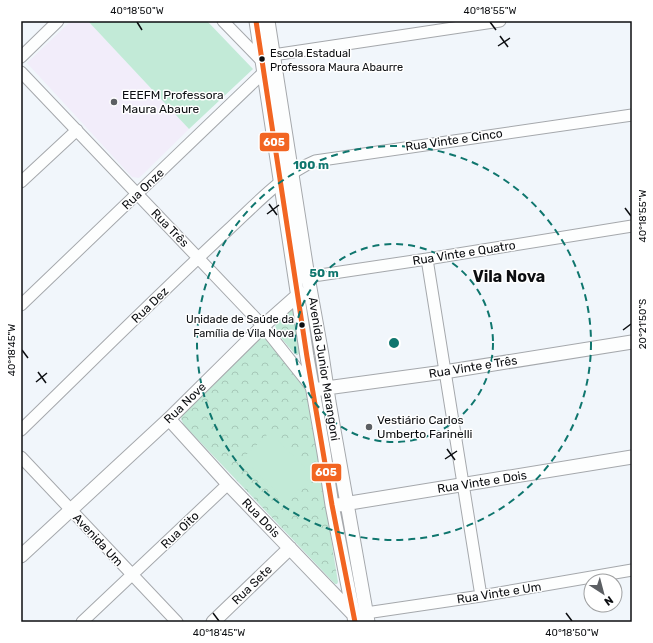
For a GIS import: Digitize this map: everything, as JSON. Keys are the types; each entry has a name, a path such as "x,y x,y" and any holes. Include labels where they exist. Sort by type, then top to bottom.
{"street":[{"path":"21,57 58,21"},
{"path":"223,21 267,63 500,21"},
{"name":"Avenida Junior Marangoni","path":"256,21 293,172 302,278 298,295 307,357 332,506 358,619"},
{"name":"Avenida Junior Marangoni","path":"268,21 267,63 281,181 302,278 311,292 346,503 358,619"},
{"name":"Rua Onze","path":"21,305 138,194 267,63"},
{"name":"Rua Três","path":"21,72 263,326 313,389"},
{"name":"Rua Vinte e Cinco","path":"281,181 304,165 315,161 632,114"},
{"path":"21,182 77,130"},
{"name":"Rua Dez","path":"21,430 198,258 281,181"},
{"name":"Rua Vinte e Quatro","path":"302,278 632,226"},
{"path":"427,259 481,596"},
{"path":"298,295 311,292"},
{"name":"Rua Nove","path":"21,556 169,419 263,326 298,295"},
{"name":"Rua Vinte e Três","path":"313,389 444,372 632,342"},
{"name":"Rua Dois","path":"169,419 228,484 358,619"},
{"name":"Avenida Um","path":"21,457 177,622"},
{"name":"Rua Vinte e Dois","path":"332,506 632,457"},
{"name":"Rua Oito","path":"82,622 228,484"},
{"name":"Rua Sete","path":"213,622 290,548"},
{"name":"Rua Vinte e Um","path":"358,619 632,570"}],"shaded area":[{"name":"EEEFM Professora Maura Abaure","path":"71,21 88,21 189,129 139,178 132,177 27,63"}],"green space":[{"path":"88,21 207,21 253,69 189,129"},
{"path":"291,310 294,310 302,352 297,355 282,339 275,327 279,320"},
{"path":"263,338 268,340 301,381 308,395 338,582 337,584 335,584 184,425 181,419 182,413 259,339"},
{"path":"270,432 313,476 286,502 243,458"}],"transit line":[{"name":"605","path":"256,21 307,357 332,505 355,622"}],"place":[{"name":"Escola Estadual Professora Maura Abaurre","path":"262,59"},
{"name":"EEEFM Professora Maura Abaure","path":"114,102"},
{"name":"Unidade de Saúde da Família de Vila Nova","path":"302,325"},
{"name":"Vestiário Carlos Umberto Farinelli","path":"369,427"}],"district":[{"name":"Vila Nova","path":"509,276"}]}
